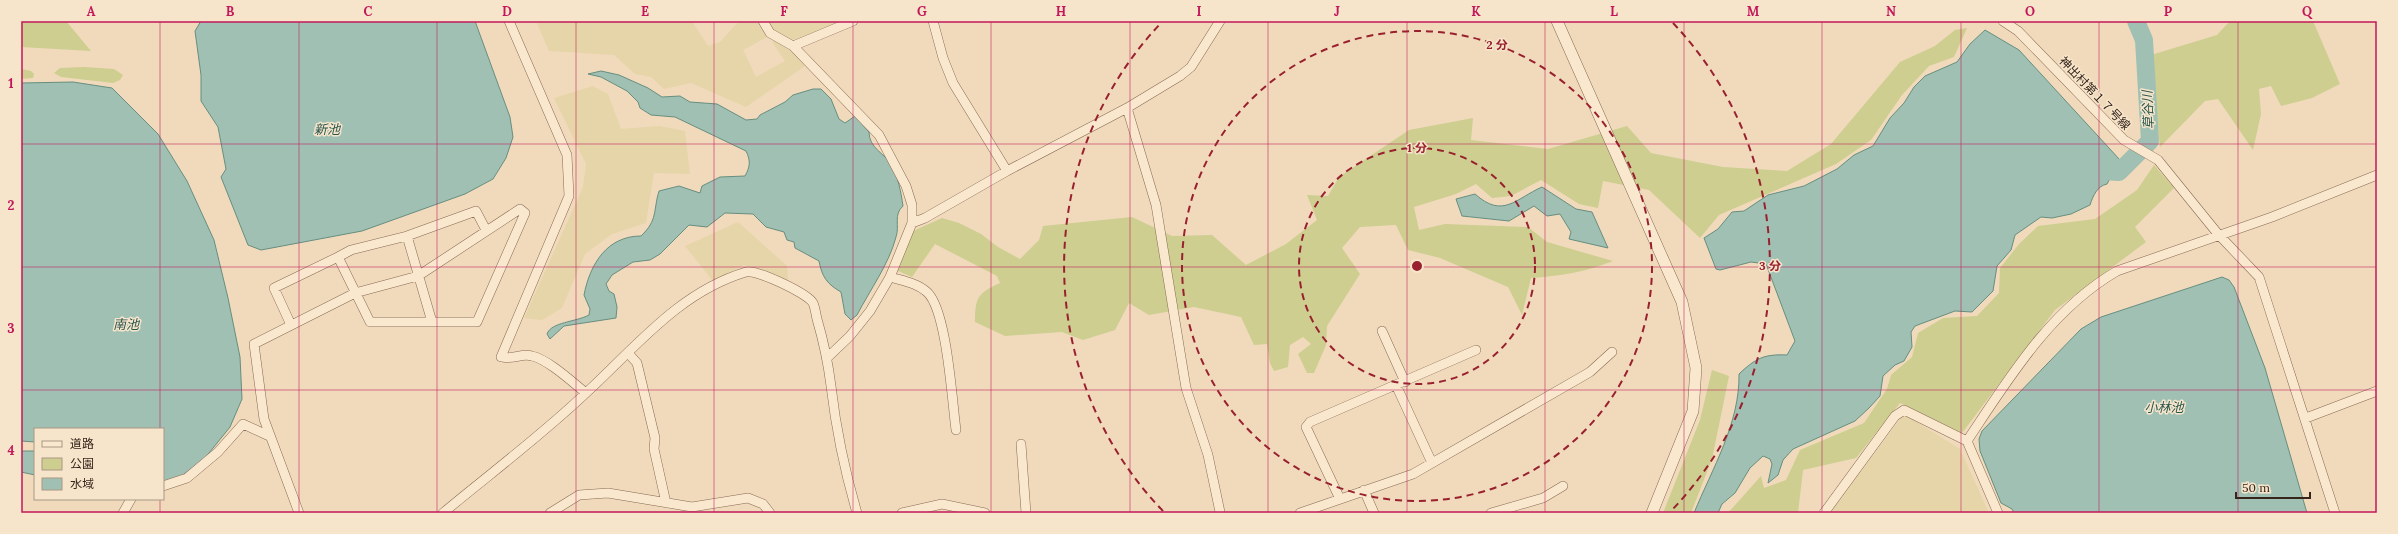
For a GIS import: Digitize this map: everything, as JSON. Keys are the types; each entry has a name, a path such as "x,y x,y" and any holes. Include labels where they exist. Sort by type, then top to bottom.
{"street":[{"path":"509,21 567,156 569,196 501,357 508,359 530,355 540,358 586,393"},
{"path":"763,21 770,33 793,46 879,135 906,186 912,205 912,223 890,277 870,311 850,336 828,357"},
{"path":"793,46 853,21"},
{"path":"933,21 943,58 953,83 1007,171"},
{"path":"912,223 925,218 1007,171 1127,108 1191,67 1220,21"},
{"path":"1556,21 1682,302 1696,368 1694,411 1652,513"},
{"name":"神出村第１７号線","path":"2003,21 2018,30 2124,140 2158,160 2218,234 2259,277 2306,418 2335,513"},
{"path":"1127,108 1156,205 1186,388 1208,455 1221,513"},
{"path":"1967,441 2011,376 2056,318 2101,280 2117,271 2272,216 2377,174"},
{"path":"299,513 269,436 264,419 254,344 355,293 418,276 448,258 486,230 520,209 525,213 477,322 370,322 355,293 338,257"},
{"path":"291,325 274,288 351,250 408,236 476,211 486,230"},
{"path":"408,236 432,322"},
{"path":"443,513 586,393 650,330 676,308 700,293 748,271 764,275 802,294 813,303 828,357 831,387 845,472 857,513"},
{"path":"890,277 917,285 929,293 942,323 956,430"},
{"path":"1382,331 1400,384 1432,463"},
{"path":"1340,499 1306,427 1310,422 1476,350"},
{"path":"1300,513 1413,474 1590,372 1612,352"},
{"path":"628,353 637,364 639,371 655,438 654,449 666,503"},
{"path":"2306,418 2377,391"},
{"path":"1824,513 1895,416 1904,410 1967,441 1998,513"},
{"path":"164,486 187,478 218,452 243,424 269,436"},
{"path":"1021,444 1026,513"},
{"path":"1491,513 1543,498 1563,486"},
{"path":"1364,490 1374,513"},
{"path":"550,513 579,494 608,493 692,507 748,498 763,504 770,513"},
{"path":"122,513 129,500"},
{"path":"902,513 942,504 985,513"}],"shaded area":[{"path":"536,21 692,21 708,46 720,42 739,21 758,21 767,37 743,50 756,77 785,61 773,43 774,40 792,52 805,66 746,107 691,83 664,89 651,77 635,74 614,55 549,51"},
{"path":"767,21 847,21 792,40 772,30"},
{"path":"593,86 608,94 621,129 660,126 685,131 690,174 654,173 646,223 612,234 585,254 562,308 542,320 524,318 583,187 586,164 554,98"},
{"path":"738,222 787,266 788,280 744,265 713,281 685,246"},
{"path":"1904,414 1960,449 1989,513 1830,513"}],"green space":[{"path":"21,21 66,21 91,51 21,47"},
{"path":"2230,21 2313,21 2340,84 2312,98 2281,106 2271,86 2259,89 2261,114 2253,150 2218,99 2205,101 2160,147 2151,55 2217,35"},
{"path":"1967,28 1954,57 1929,66 1902,95 1871,140 1836,164 1719,215 1700,238 1649,190 1603,181 1598,208 1579,204 1541,180 1511,196 1492,198 1476,184 1456,194 1414,207 1419,230 1445,224 1528,227 1547,242 1613,261 1572,273 1531,278 1522,315 1508,287 1440,258 1408,250 1396,225 1360,227 1342,248 1360,274 1327,326 1326,345 1314,373 1307,373 1298,354 1311,344 1303,337 1290,345 1288,367 1274,371 1270,363 1267,344 1254,345 1241,317 1194,307 1149,315 1129,303 1115,330 1083,340 1062,332 1005,336 975,322 977,301 982,293 1000,283 997,276 935,244 912,277 896,270 911,232 942,218 959,223 981,234 998,247 1020,259 1039,240 1043,226 1132,217 1172,236 1212,235 1246,265 1286,244 1317,220 1307,195 1328,196 1339,177 1409,130 1473,118 1471,140 1548,149 1627,126 1651,153 1723,167 1787,171 1831,144 1900,62 1935,46 1955,30"},
{"path":"84,67 114,69 123,75 120,80 113,83 61,77 54,73 60,68"},
{"path":"21,69 31,71 34,74 33,78 21,79"},
{"path":"2154,165 2174,188 2135,227 2146,242 2055,310 1962,433 1900,403 1856,458 1803,470 1798,513 1728,513 1761,476 1764,488 1786,480 1800,450 1864,423 1887,389 1891,375 1912,357 1918,333 1943,318 1977,316 1999,293 2000,268 2019,244 2038,226 2095,219 2137,190"},
{"path":"1712,370 1729,376 1712,459 1691,513 1663,513 1700,420"}],"water":[{"name":"新池","path":"201,21 475,21 510,117 513,137 506,158 493,179 465,194 362,231 261,250 248,245 221,177 226,169 218,127 201,101 201,75 195,31"},
{"path":"1985,30 2019,50 2120,160 2107,184 2098,189 2090,205 2071,214 2052,218 2041,217 2015,235 2011,250 1997,266 1993,291 1972,312 1955,311 1915,326 1911,332 1912,347 1904,361 1895,365 1883,376 1880,396 1855,421 1793,449 1783,460 1778,475 1768,483 1772,464 1770,459 1763,456 1750,468 1735,493 1722,504 1718,513 1694,513 1730,428 1738,392 1739,374 1750,364 1766,356 1787,355 1795,341 1766,264 1751,262 1720,270 1716,269 1704,238 1718,229 1732,212 1744,211 1768,195 1804,186 1837,169 1854,155 1873,146 1890,118 1904,103 1914,87 1925,76 1957,62 1970,44"},
{"path":"601,71 619,75 648,88 662,97 680,96 690,102 717,104 746,120 757,119 760,115 785,102 793,95 813,89 821,89 831,99 839,119 845,123 855,116 869,132 871,142 874,146 891,164 897,179 903,206 898,213 897,233 889,257 857,315 851,320 845,314 841,292 826,280 819,261 795,248 794,242 787,240 784,232 766,227 753,214 725,213 707,227 689,225 660,254 650,260 633,262 612,275 606,284 609,291 614,294 617,307 616,318 564,326 550,339 547,334 553,327 589,315 590,309 584,295 596,263 610,246 629,237 641,236 653,220 659,191 679,186 700,193 702,186 720,177 745,176 749,167 749,158 746,151 675,117 651,115 640,108 638,102 627,91 601,77 588,74"},
{"name":"南池","path":"73,82 112,88 158,134 187,181 214,240 240,357 242,399 230,427 205,458 179,478 164,482 164,428 34,428 34,442 21,441 21,83"},
{"path":"1542,187 1576,209 1592,212 1608,248 1569,239 1571,232 1560,214 1547,216 1534,206 1509,221 1462,216 1456,199 1475,194 1493,205 1501,206 1516,201"},
{"name":"小林池","path":"2222,277 2229,280 2234,287 2265,368 2307,513 2014,513 2012,509 2001,503 1980,451 1979,439 1982,431 2081,329 2101,317"},
{"path":"21,451 34,451 34,475 21,472"}],"waterway":[{"name":"草谷川","path":"2102,171 2119,172 2150,141 2144,40 2136,21"}]}
